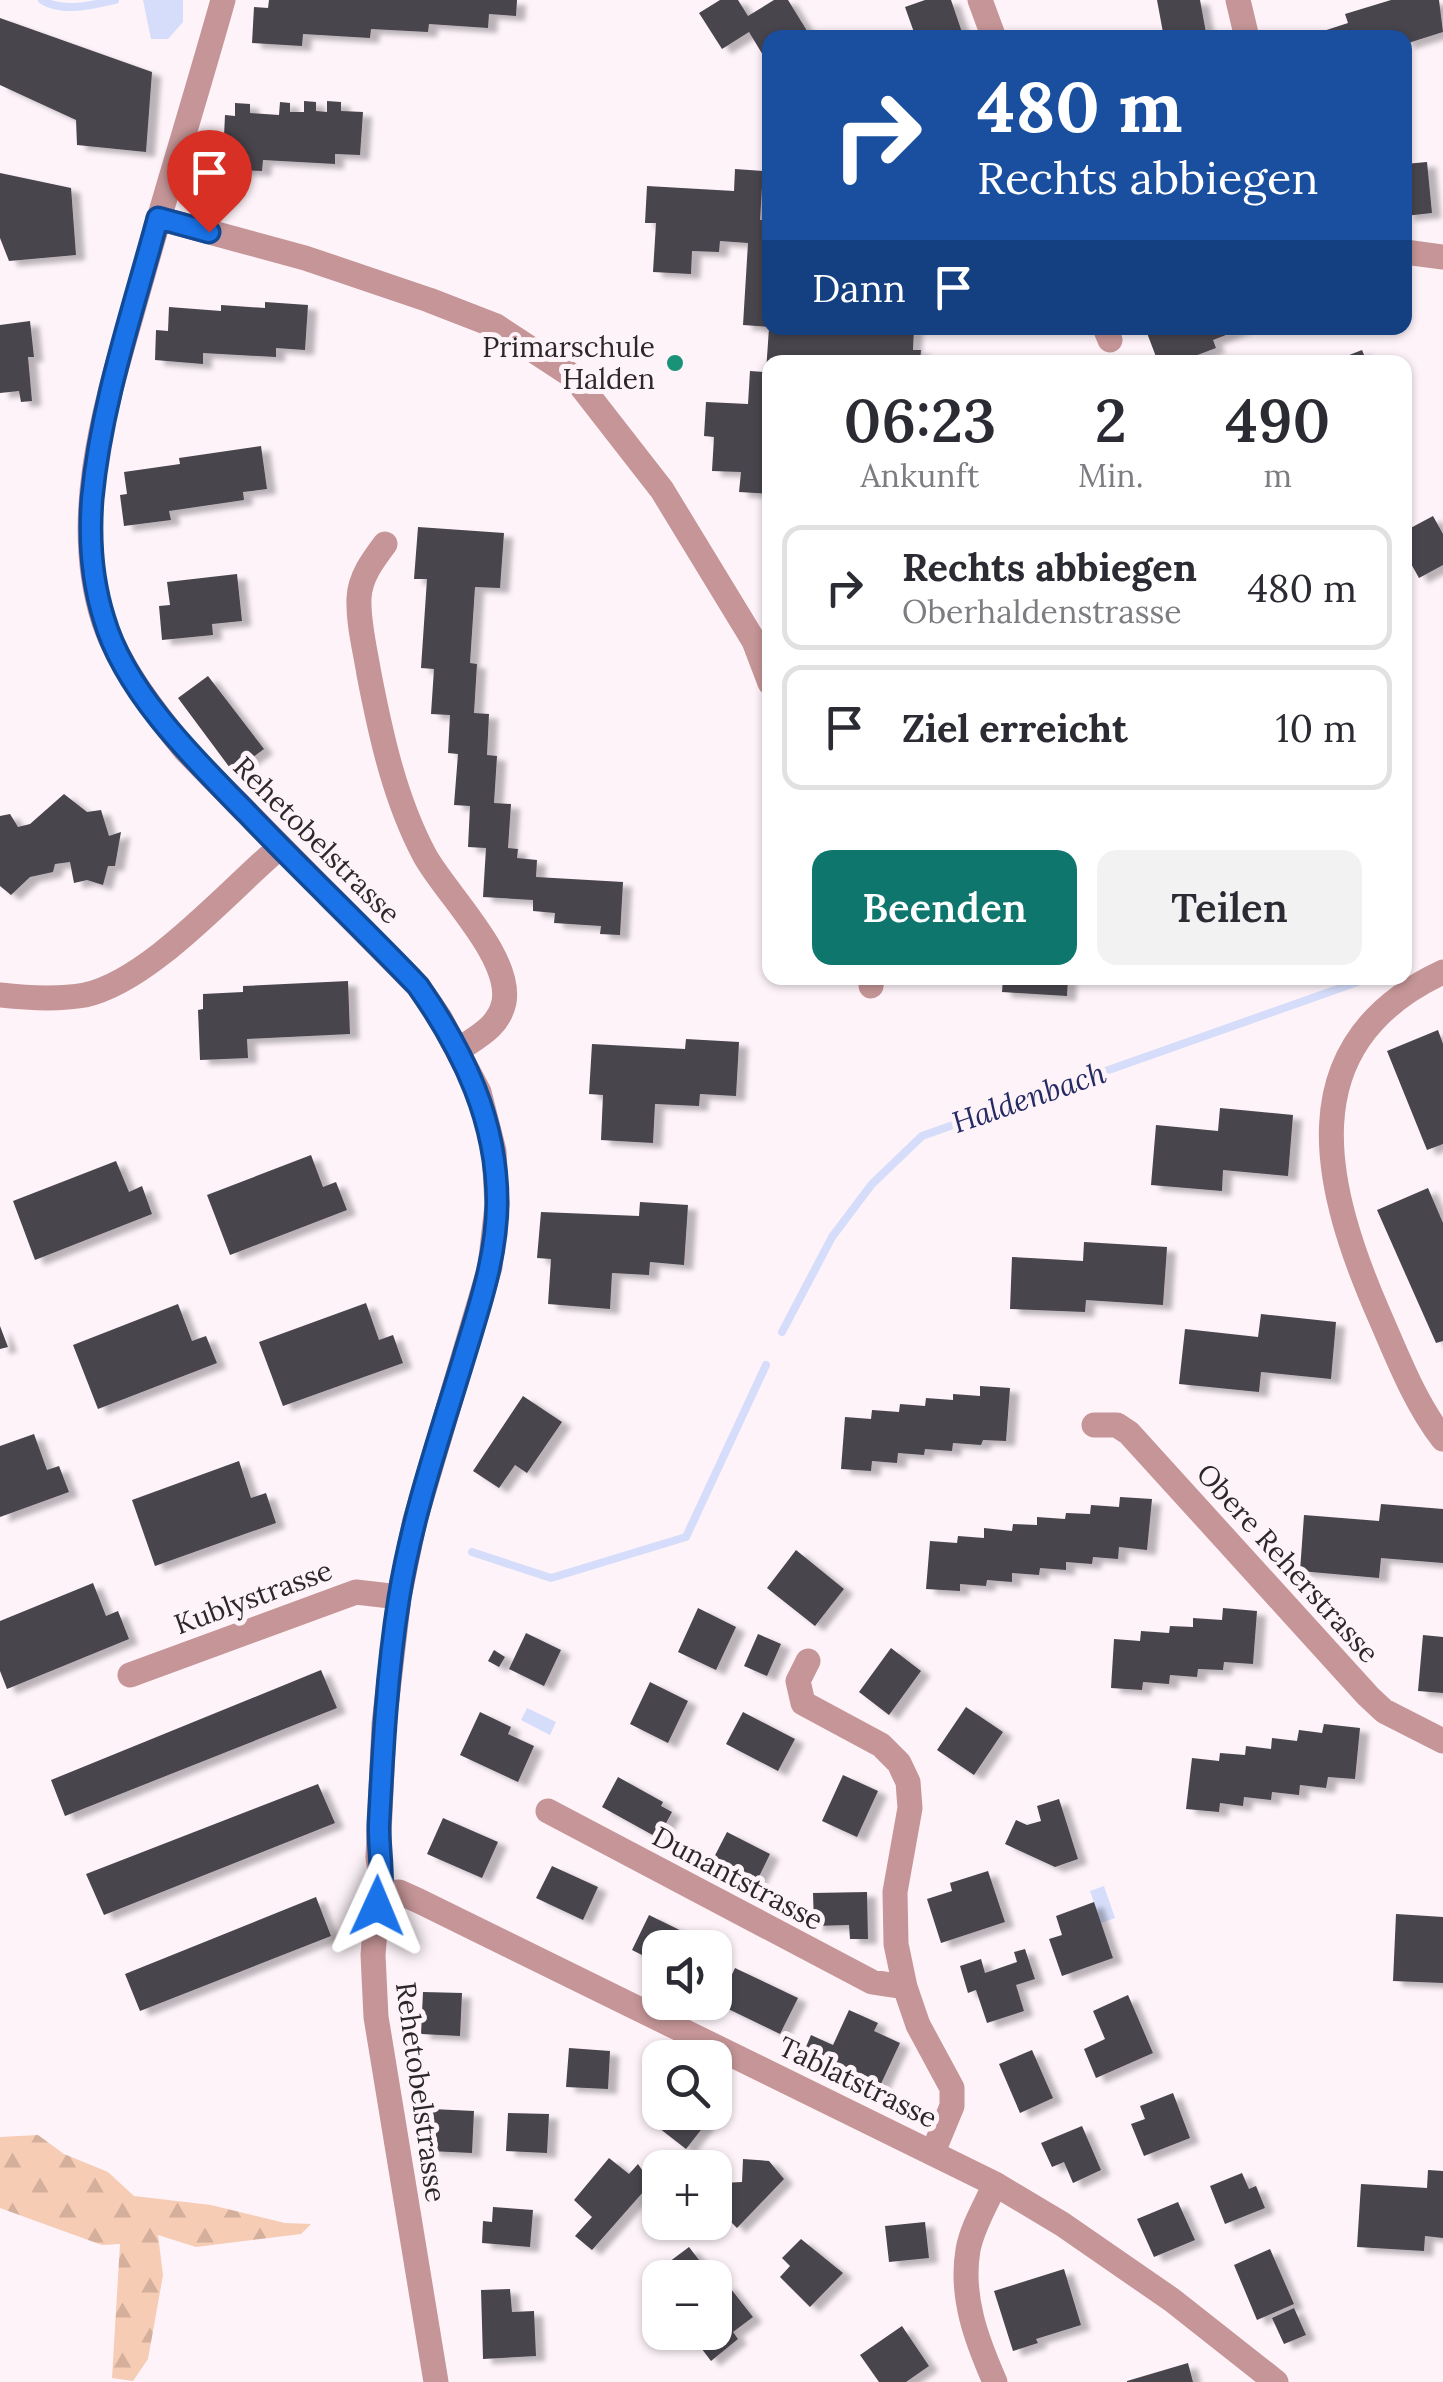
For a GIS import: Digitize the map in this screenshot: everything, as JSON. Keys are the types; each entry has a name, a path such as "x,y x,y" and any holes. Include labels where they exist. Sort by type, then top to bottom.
{"street":[{"name":"Rehetobelstrasse","path":"223,0 158,218 99,442 92,503 92,568 104,622 131,676 185,750 418,986 479,1092 494,1151 497,1205 490,1267 424,1490 399,1596 384,1724 378,1857 382,1894 377,1906 373,1951 378,2035 436,2382"},
{"path":"980,0 991,30"},
{"path":"1238,0 1245,30"},
{"path":"158,218 304,258 446,306 496,326 574,377 662,490 754,641 762,662"},
{"path":"1412,253 1443,257"},
{"path":"385,544 367,568 359,595 377,717 407,821 427,860 481,936 500,972 504,1000 495,1024 458,1050"},
{"path":"0,994 65,998 121,981 182,937 280,847"},
{"path":"1443,972 1404,995 1362,1033 1337,1090 1330,1143 1337,1197 1356,1261 1403,1370 1443,1439"},
{"name":"Obere Reherstrasse","path":"1094,1425 1117,1426 1129,1433 1368,1696 1384,1711 1443,1741"},
{"name":"Kublystrasse","path":"130,1675 356,1592 399,1596"},
{"path":"808,1661 798,1681 802,1703 882,1745 899,1763 908,1782 910,1808 898,1867 894,1919 905,1987 918,2025 952,2088 952,2106 933,2152"},
{"name":"Dunantstrasse","path":"548,1811 872,1982 905,1987"},
{"name":"Tablatstrasse","path":"382,1894 399,1892 414,1898 996,2184 1172,2300 1276,2382"},
{"path":"995,2382 976,2339 966,2275 974,2231 996,2184"}],"green space":[{"path":"38,2135 64,2154 108,2172 134,2196 211,2205 285,2223 311,2224 301,2234 196,2247 158,2235 163,2275 148,2359 133,2381 112,2378 120,2244 102,2245 0,2208 0,2137"}],"water":[{"path":"143,0 183,0 183,22 168,39 151,39"},
{"path":"527,1708 556,1722 550,1735 521,1720"},
{"path":"1104,1886 1115,1918 1101,1923 1090,1891"}],"building":[{"path":"269,0 517,0 516,16 489,14 488,28 429,24 428,32 371,29 370,38 303,34 302,46 252,43 254,7 268,8"},
{"path":"720,0 738,0 748,16 774,0 788,0 807,30 762,30 762,53 749,32 722,49 699,13"},
{"path":"925,0 951,0 961,30 913,30 905,7"},
{"path":"1157,0 1200,0 1206,30 1163,30"},
{"path":"1391,0 1439,0 1443,32 1412,42 1412,30 1327,30 1348,23 1345,14"},
{"path":"0,18 152,72 146,152 77,145 76,120 0,85"},
{"path":"304,101 316,102 316,111 327,112 327,101 341,102 341,111 363,112 360,155 335,154 335,164 263,160 262,171 211,169 213,136 224,136 225,115 235,116 235,103 250,104 250,113 279,115 280,102 290,103 290,112 304,112"},
{"path":"1427,162 1432,213 1412,215 1412,163"},
{"path":"735,169 762,171 762,326 743,325 748,243 720,241 719,252 692,251 691,274 653,272 656,223 645,223 647,186 734,191"},
{"path":"0,173 71,188 76,255 9,261 0,238"},
{"path":"265,302 308,305 305,350 276,348 276,357 203,353 203,364 155,360 156,330 168,331 169,307 221,311 221,305 265,308"},
{"path":"30,321 34,357 28,357 32,401 21,402 19,391 0,393 0,325"},
{"path":"769,335 914,335 913,350 921,350 921,355 767,355"},
{"path":"1148,335 1226,335 1213,340 1216,348 1198,355 1155,355"},
{"path":"750,371 762,372 762,493 739,492 741,472 712,471 714,437 704,436 706,402 748,404"},
{"path":"261,446 267,489 243,492 244,500 169,511 171,520 124,526 120,495 127,494 124,472 180,464 179,458"},
{"path":"1433,516 1443,534 1443,565 1419,578 1412,566 1412,527"},
{"path":"418,527 504,533 500,588 475,587 470,663 477,664 474,713 489,714 487,755 497,756 494,803 511,804 508,848 518,849 517,858 537,860 536,877 623,882 620,935 600,934 601,926 554,923 555,913 533,911 533,900 483,897 486,848 468,847 470,806 454,805 458,754 448,753 450,715 431,714 434,669 421,668 427,579 414,579"},
{"path":"237,574 242,621 212,624 213,635 162,640 159,606 170,605 167,582"},
{"path":"208,676 264,749 233,772 178,698"},
{"path":"64,794 87,812 101,810 109,836 121,832 115,866 108,866 103,885 87,880 74,883 70,862 55,864 53,872 30,877 11,895 0,886 0,816 10,814 18,827 30,824"},
{"path":"348,981 350,1034 247,1039 248,1058 200,1060 198,1010 203,1009 203,994 243,992 243,986"},
{"path":"1002,985 1068,985 1067,996 1002,992"},
{"path":"1438,1030 1443,1044 1443,1144 1427,1150 1387,1051"},
{"path":"686,1039 739,1042 736,1096 700,1094 699,1106 655,1104 653,1143 601,1140 603,1095 589,1094 592,1044 685,1049"},
{"path":"1220,1108 1293,1115 1288,1176 1223,1170 1222,1191 1151,1185 1156,1125 1218,1131"},
{"path":"311,1155 323,1187 336,1182 347,1210 230,1255 207,1195"},
{"path":"116,1161 129,1192 142,1186 152,1214 35,1260 13,1201"},
{"path":"1428,1188 1443,1223 1443,1341 1436,1343 1377,1210"},
{"path":"640,1202 688,1205 684,1265 650,1262 649,1275 612,1273 610,1309 548,1304 551,1259 537,1258 541,1212 639,1216"},
{"path":"1084,1242 1167,1247 1163,1305 1086,1300 1085,1312 1010,1309 1012,1257 1083,1261"},
{"path":"366,1303 379,1340 393,1335 403,1363 283,1406 259,1342"},
{"path":"178,1304 192,1341 206,1336 217,1363 98,1409 73,1345"},
{"path":"1261,1314 1336,1322 1331,1379 1261,1372 1259,1392 1179,1384 1185,1329 1258,1337"},
{"path":"0,1326 8,1347 0,1349"},
{"path":"980,1386 1010,1388 1006,1441 983,1440 981,1445 953,1443 952,1451 925,1449 924,1455 898,1453 897,1463 872,1461 871,1471 841,1469 845,1417 871,1419 872,1410 899,1412 900,1404 925,1406 926,1398 980,1396"},
{"path":"523,1396 562,1422 527,1473 515,1465 499,1488 473,1471"},
{"path":"34,1434 47,1470 59,1466 69,1492 0,1517 0,1446"},
{"path":"239,1461 251,1498 266,1493 276,1523 155,1566 132,1500"},
{"path":"1120,1497 1152,1499 1147,1550 1119,1547 1118,1559 1093,1557 1092,1564 1066,1562 1066,1570 1040,1568 1039,1575 1012,1573 1012,1582 960,1584 960,1591 926,1589 930,1541 957,1543 958,1536 984,1538 984,1528 1012,1531 1013,1524 1037,1525 1037,1517 1065,1519 1066,1513 1090,1514 1091,1505 1119,1507"},
{"path":"1381,1504 1443,1509 1443,1563 1381,1558 1379,1578 1300,1571 1304,1515 1379,1521"},
{"path":"796,1550 844,1589 815,1626 767,1588"},
{"path":"93,1583 106,1616 118,1611 129,1639 7,1689 0,1671 0,1621"},
{"path":"698,1608 736,1627 716,1670 678,1652"},
{"path":"1223,1608 1257,1611 1253,1664 1224,1662 1223,1670 1198,1669 1197,1677 1170,1675 1169,1684 1143,1682 1142,1690 1111,1688 1114,1639 1140,1641 1141,1631 1169,1633 1170,1626 1193,1627 1193,1618 1222,1620"},
{"path":"526,1633 561,1650 544,1686 509,1669"},
{"path":"758,1634 781,1644 767,1676 744,1666"},
{"path":"1423,1635 1443,1637 1443,1693 1418,1691"},
{"path":"891,1648 921,1671 889,1715 859,1692"},
{"path":"494,1650 505,1657 499,1667 488,1661"},
{"path":"321,1670 337,1708 65,1816 51,1780"},
{"path":"650,1682 688,1701 668,1743 630,1724"},
{"path":"966,1707 1003,1732 974,1775 937,1750"},
{"path":"480,1712 511,1727 508,1734 534,1746 518,1782 460,1755"},
{"path":"743,1712 795,1739 778,1771 726,1744"},
{"path":"1324,1724 1360,1728 1355,1779 1328,1777 1326,1788 1300,1785 1299,1795 1272,1792 1271,1800 1244,1797 1243,1806 1220,1803 1219,1812 1186,1809 1192,1758 1219,1761 1220,1753 1245,1755 1246,1746 1271,1749 1272,1738 1297,1741 1299,1730 1322,1733"},
{"path":"843,1775 878,1791 857,1837 822,1821"},
{"path":"618,1777 663,1802 661,1806 672,1812 658,1838 602,1807"},
{"path":"318,1784 335,1823 104,1915 86,1874"},
{"path":"1059,1799 1078,1859 1055,1867 1005,1844 1016,1820 1027,1825 1041,1821 1037,1806"},
{"path":"443,1818 498,1842 482,1878 427,1854"},
{"path":"727,1832 770,1854 752,1891 708,1869"},
{"path":"552,1866 598,1887 583,1920 536,1898"},
{"path":"988,1871 1005,1922 941,1943 927,1899 952,1891 950,1883"},
{"path":"867,1892 868,1939 850,1939 849,1925 814,1926 813,1893"},
{"path":"316,1897 331,1936 140,2011 125,1974"},
{"path":"1094,1902 1113,1958 1062,1976 1049,1939 1062,1935 1056,1916"},
{"path":"1396,1914 1443,1917 1443,1983 1393,1981"},
{"path":"649,1915 680,1930 642,1930 642,1955 632,1950"},
{"path":"1025,1949 1035,1979 1016,1985 1024,2011 987,2023 976,1990 968,1993 960,1966 981,1959 985,1973 1017,1962 1014,1952"},
{"path":"735,1968 798,1998 780,2034 732,2011"},
{"path":"423,1992 462,1993 460,2036 421,2034"},
{"path":"1128,1995 1153,2053 1096,2078 1084,2049 1105,2039 1093,2011"},
{"path":"849,2010 878,2023 874,2031 900,2043 879,2088 803,2054 811,2035 833,2045"},
{"path":"569,2048 610,2051 608,2089 566,2087"},
{"path":"1032,2050 1053,2098 1020,2113 999,2064"},
{"path":"1173,2093 1190,2138 1144,2156 1131,2124 1145,2119 1140,2106"},
{"path":"432,2109 474,2111 472,2153 430,2151"},
{"path":"508,2113 549,2114 547,2153 506,2151"},
{"path":"1082,2126 1101,2170 1073,2183 1064,2162 1052,2167 1041,2143"},
{"path":"662,2130 701,2130 686,2149"},
{"path":"609,2158 629,2174 638,2164 642,2170 642,2193 592,2250 575,2236 592,2217 574,2200"},
{"path":"743,2159 769,2161 784,2179 737,2228 732,2223 732,2182 742,2182"},
{"path":"1428,2170 1443,2171 1443,2238 1425,2236 1424,2251 1357,2247 1361,2184 1427,2188"},
{"path":"1242,2173 1249,2189 1256,2186 1265,2208 1225,2224 1210,2186"},
{"path":"1178,2202 1195,2240 1154,2257 1137,2219"},
{"path":"493,2207 533,2210 530,2247 482,2243 483,2221 492,2222"},
{"path":"925,2222 929,2258 889,2262 885,2226"},
{"path":"801,2239 843,2273 810,2307 780,2277 790,2266 782,2258"},
{"path":"689,2247 699,2260 672,2260"},
{"path":"1270,2249 1294,2304 1257,2320 1234,2265"},
{"path":"1064,2269 1081,2325 1013,2351 994,2291"},
{"path":"510,2289 512,2312 534,2311 536,2356 483,2359 481,2290"},
{"path":"732,2290 753,2317 733,2332 738,2339 732,2344"},
{"path":"1294,2308 1306,2335 1284,2344 1272,2318"},
{"path":"902,2326 929,2366 906,2382 879,2382 860,2355"},
{"path":"703,2350 724,2350 711,2361"},
{"path":"1188,2363 1193,2382 1127,2382 1127,2381"}],"waterway":[{"path":"42,0 69,7 115,0"},
{"name":"Haldenbach","path":"782,1332 832,1237 872,1184 922,1136 1349,985"},
{"name":"Haldenbach","path":"472,1552 551,1578 686,1537 766,1365"}],"place":[{"name":"Primarschule Halden","path":"675,363"}],"route":[{"path":"209,232 158,218 120,359 99,442 92,503 92,568 104,622 131,676 185,750 418,986 440,1018 479,1092 494,1151 497,1205 490,1267 415,1520 399,1596 384,1724 378,1857 382,1894 377,1906"}]}
